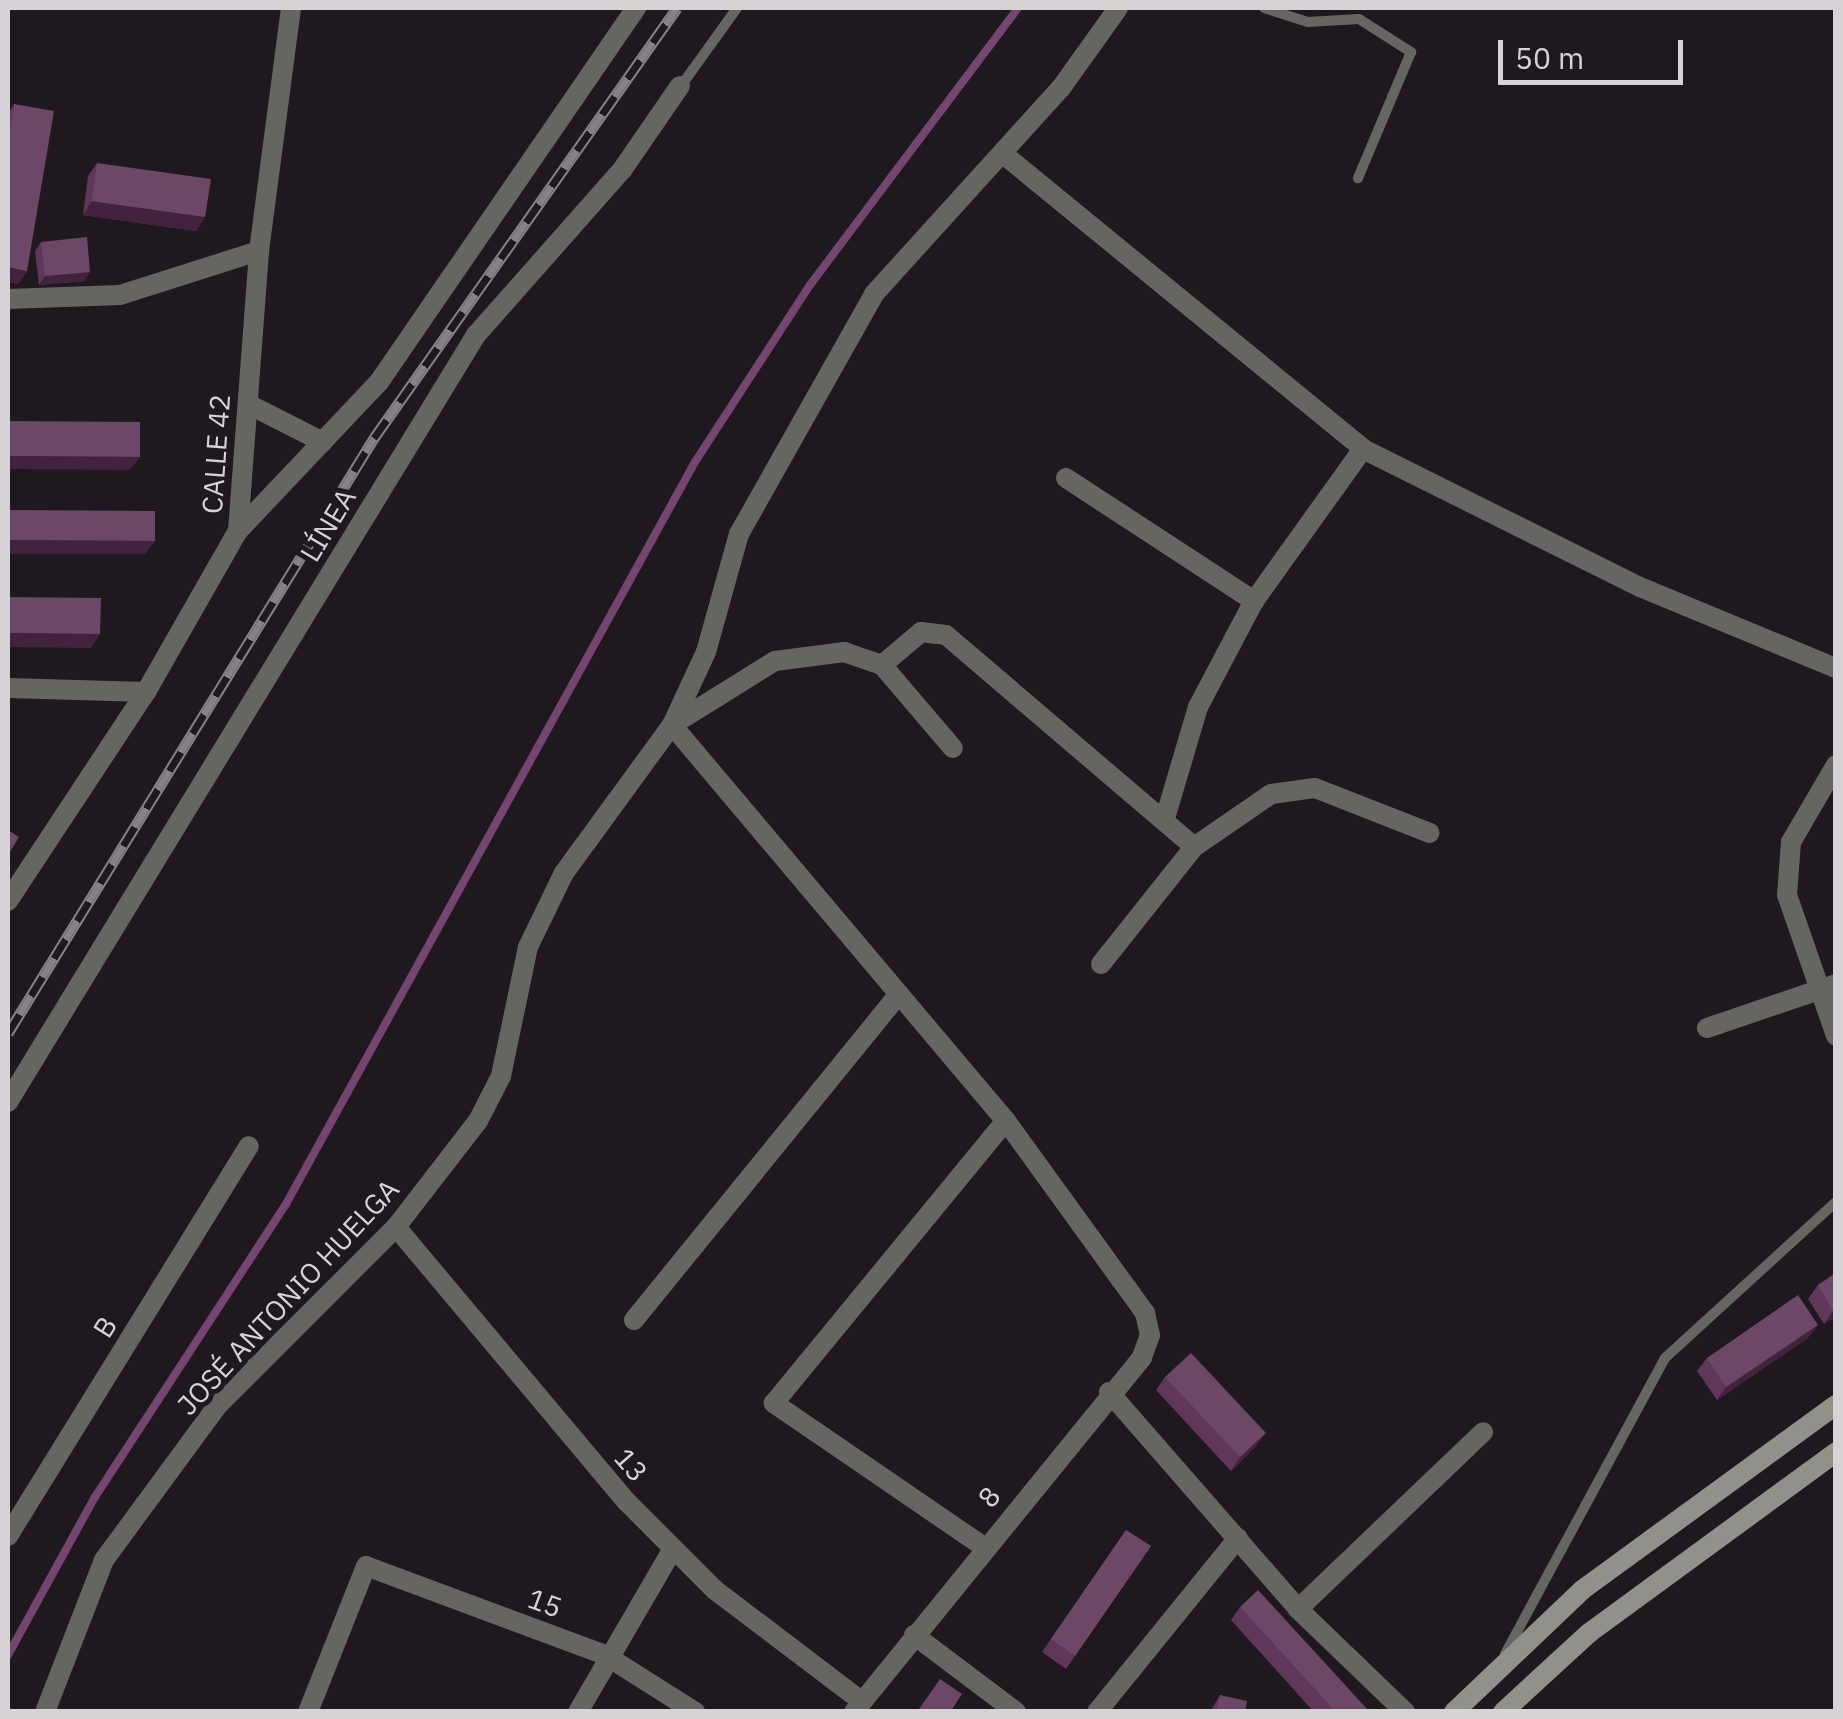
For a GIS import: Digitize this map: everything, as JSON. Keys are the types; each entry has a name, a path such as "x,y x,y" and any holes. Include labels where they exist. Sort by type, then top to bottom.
{"main road":[{"path":"1454,1712 1582,1590 1836,1405"},
{"path":"1503,1712 1588,1633 1836,1452"}],"street":[{"name":"CALLE 42","path":"8,901 146,692 238,531 259,251 291,8"},
{"name":"LÍNEA","path":"238,531 379,382 636,8"},
{"name":"JOSÉ ANTONIO HUELGA","path":"45,1712 104,1560 218,1406 396,1226 501,1076 528,947 564,874 672,725 770,472 874,294 1002,152 1118,8"},
{"name":"LÍNEA","path":"8,1102 476,335 622,170 680,86"},
{"path":"1002,152 1363,448 1640,587 1836,668"},
{"path":"8,299 120,295 259,251"},
{"path":"248,404 323,442"},
{"path":"1166,815 1198,707 1254,601 1363,448"},
{"path":"1066,478 1254,601"},
{"path":"882,666 921,632 946,635 1166,815 1194,847"},
{"path":"953,748 882,666 811,650 775,661 672,725 1006,1121 774,1404 984,1547"},
{"path":"8,688 146,692"},
{"path":"1836,766 1791,842 1786,896 1828,988 1836,1036"},
{"path":"1101,964 1194,847 1271,794 1315,788 1430,833"},
{"path":"1707,1028 1828,988"},
{"path":"634,1320 897,996"},
{"name":"8","path":"858,1706 1109,1392 1142,1357 1145,1313 1006,1121"},
{"name":"B","path":"8,1536 249,1146"},
{"name":"13","path":"396,1226 674,1549 858,1706"},
{"path":"1109,1392 1298,1609 1405,1712"},
{"path":"1298,1609 1483,1432"},
{"path":"1097,1712 1238,1538"},
{"path":"578,1712 605,1655 674,1549"},
{"name":"15","path":"308,1712 366,1566 605,1655 695,1712"},
{"path":"914,1635 1016,1712"}],"lane":[{"name":"LÍNEA","path":"680,86 737,8"},
{"path":"1264,8 1308,22 1359,19 1412,52 1358,178"},
{"path":"1496,1668 1665,1358 1836,1202"}],"building":[{"path":"14,104 54,111 27,271 8,267 8,143"},
{"path":"97,163 211,179 205,217 92,201"},
{"path":"87,237 90,272 45,276 41,242"},
{"path":"8,421 140,422 140,457 8,456"},
{"path":"8,510 155,511 155,541 8,540"},
{"path":"8,597 101,598 100,634 8,633"},
{"path":"8,830 19,837 8,855"},
{"path":"1836,1273 1836,1309 1833,1311 1818,1285"},
{"path":"1798,1295 1818,1325 1726,1387 1707,1358"},
{"path":"1191,1353 1266,1433 1240,1457 1165,1377"},
{"path":"1126,1530 1151,1546 1075,1656 1051,1639"},
{"path":"1258,1590 1366,1712 1336,1712 1240,1607"},
{"path":"940,1679 962,1694 950,1712 917,1712"},
{"path":"1220,1695 1247,1701 1245,1712 1216,1712"}],"waterway":[{"path":"8,1655 95,1497 286,1204 695,462 810,285 1018,8"}],"railway":[{"path":"8,1033 374,438 677,8"}]}
